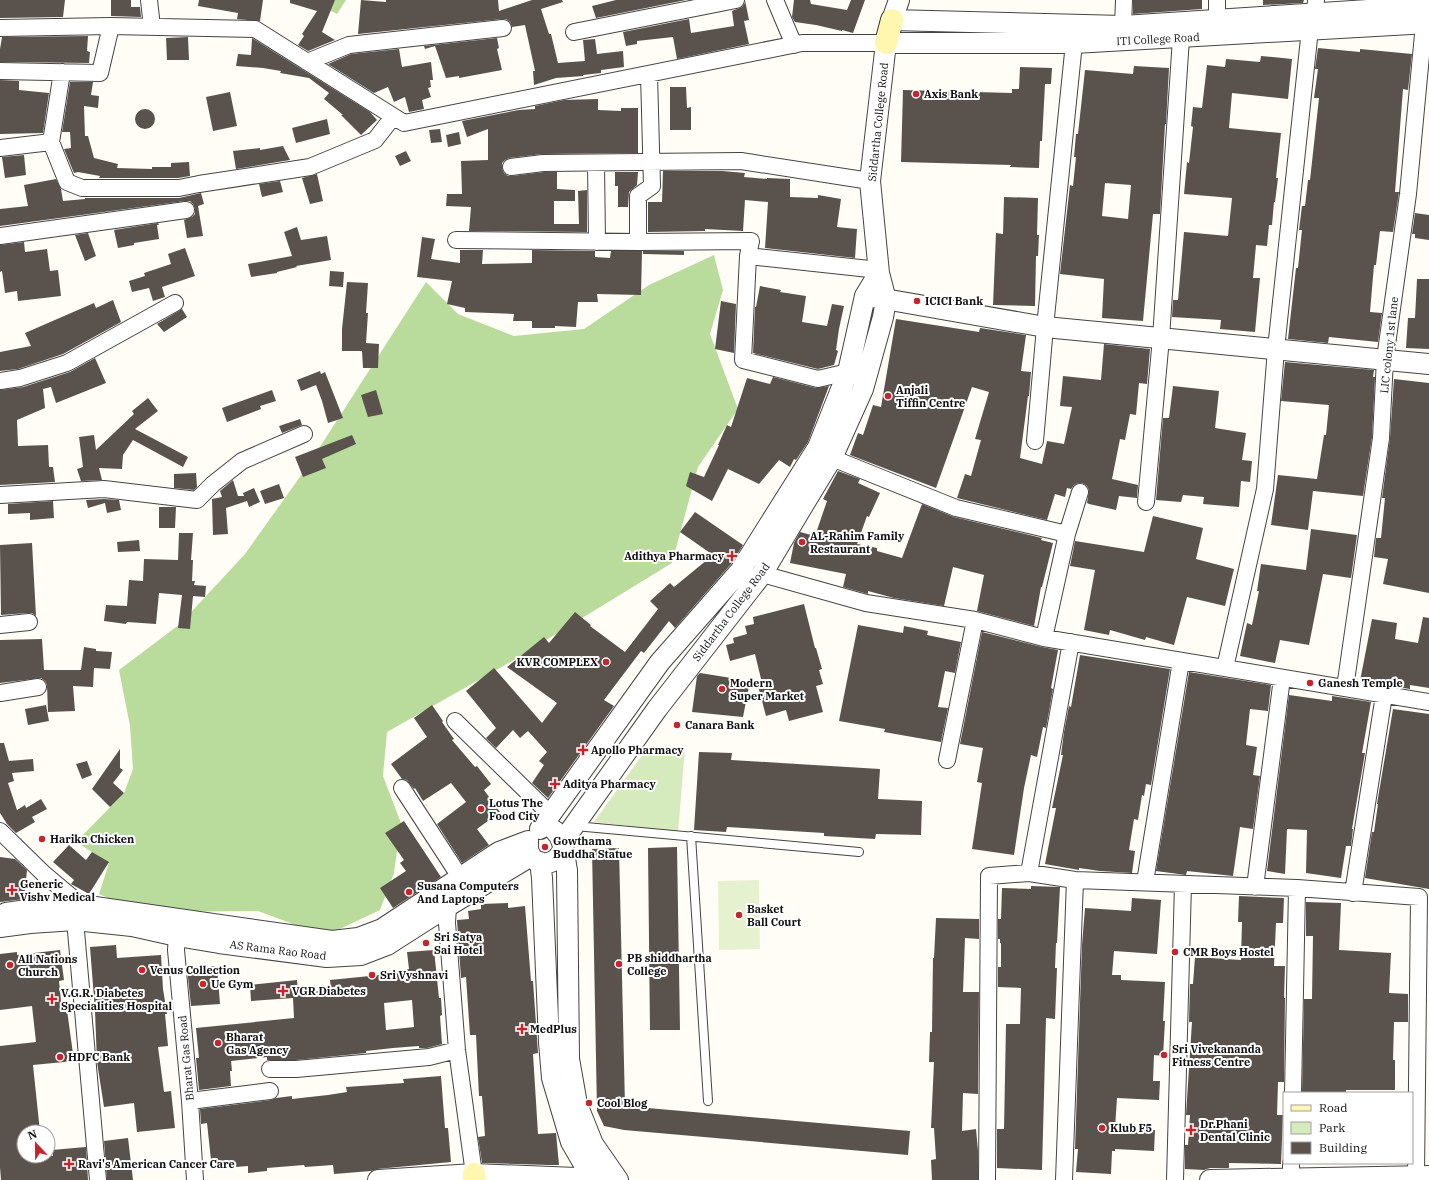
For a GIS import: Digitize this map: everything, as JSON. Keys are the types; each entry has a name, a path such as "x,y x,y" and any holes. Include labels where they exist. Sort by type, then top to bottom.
{"main road":[{"path":"886,43 895,10"}],"street":[{"path":"149,0 152,27"},
{"path":"574,32 736,0"},
{"path":"775,0 794,45"},
{"path":"1123,26 1124,0"},
{"path":"1217,0 1217,20"},
{"name":"ITI College Road","path":"895,10 1123,26 1314,14 1427,12"},
{"name":"LIC colony 1st lane","path":"1345,688 1381,438 1385,359 1408,194 1427,12"},
{"path":"1225,668 1265,489 1276,349 1314,14"},
{"name":"ITI College Road","path":"886,43 1074,43 1180,38 1314,14"},
{"path":"0,71 100,73 111,26"},
{"path":"0,28 111,26 256,29 404,123 802,43 886,43"},
{"path":"307,62 349,45 503,28"},
{"path":"1146,502 1161,338 1180,38"},
{"name":"Siddartha College Road","path":"879,271 865,296 848,372 818,447 740,571 660,662 538,840 550,863 561,854 566,839 657,709 762,574 832,458 863,389 883,317 886,300 879,271 870,181 886,43"},
{"path":"1035,441 1074,43"},
{"path":"62,72 51,142 67,182 82,188 179,188 310,167 375,140 393,117"},
{"path":"638,242 638,196 652,186 649,74"},
{"path":"0,148 51,142"},
{"path":"511,167 543,163 741,161 870,181"},
{"path":"596,163 597,242"},
{"path":"0,236 186,210"},
{"path":"456,240 597,242 751,241 748,256 743,360 818,379 848,372"},
{"path":"748,256 879,271"},
{"path":"865,296 1045,327 1429,364"},
{"path":"0,381 20,378 67,363 175,303"},
{"path":"0,495 104,489 197,500 213,484 242,461 304,434"},
{"path":"832,458 956,508 1067,534"},
{"path":"1044,638 1067,534 1080,492"},
{"path":"762,574 866,602 975,620 1044,638 1429,702"},
{"path":"947,760 975,620"},
{"path":"0,625 29,622"},
{"path":"1029,873 1070,642"},
{"path":"1145,882 1181,661"},
{"path":"1255,887 1282,678"},
{"path":"0,693 38,687"},
{"path":"1353,893 1384,695"},
{"path":"454,721 538,840 542,878 548,1042 552,1078 571,1142 593,1179"},
{"path":"402,788 460,877"},
{"path":"538,840 546,828 556,832 566,839 569,1059 577,1104 594,1144 622,1180"},
{"path":"0,831 44,874 78,912 98,1180"},
{"name":"AS Rama Rao Road","path":"0,927 78,912 332,941 358,938 382,929 499,852 538,840"},
{"name":"AS Rama Rao Road","path":"0,914 62,904 78,912 177,936 326,958 361,955 387,945 448,906 538,840"},
{"path":"987,1180 989,876 1029,873 1075,880 1298,888 1424,897 1422,1176 1291,1174 1210,1180"},
{"path":"1064,1180 1075,880"},
{"path":"1175,1180 1183,884"},
{"path":"1293,1092 1298,888"},
{"path":"448,906 456,1050 474,1177"},
{"name":"Bharat Gas Road","path":"177,936 176,950 190,1101 195,1180"},
{"path":"270,1069 296,1069 429,1057 456,1050"},
{"path":"190,1101 270,1091"},
{"path":"378,1180 474,1177 622,1180"}],"lane":[{"path":"566,839 691,836 859,852"},
{"path":"691,836 708,1101"}],"green space":[{"path":"322,0 346,0 337,14 322,6"},
{"path":"714,255 723,290 710,334 738,409 698,467 672,563 512,661 387,732 383,776 401,823 394,873 380,910 325,936 258,911 139,912 99,894 109,863 76,842 124,793 133,769 130,726 119,670 180,624 245,554 307,467 426,282 458,314 514,336 584,329 649,285"},
{"path":"651,748 685,749 678,832 594,822 640,758"},
{"name":"Basket Ball Court","path":"759,880 760,949 719,950 718,881"}],"building":[{"path":"0,0 65,0 63,17 0,18"},
{"path":"111,0 131,0 131,7 140,7 141,17 111,16"},
{"path":"199,0 263,0 260,21 237,19 238,13 198,6"},
{"path":"290,0 335,0 322,32 335,40 308,51 298,45 304,36 302,34 317,11 290,3"},
{"path":"361,0 386,2 386,0 498,0 499,11 532,0 562,0 563,2 541,9 549,34 551,34 558,63 585,61 583,40 595,39 597,54 623,51 624,67 601,70 601,73 583,76 556,78 534,85 533,71 535,71 525,25 512,27 510,22 506,19 502,19 358,34"},
{"path":"616,0 686,0 596,18 592,6"},
{"path":"745,0 749,20 744,21 749,44 677,59 673,37 637,41 637,44 626,46 623,32 689,19 691,33 734,26 732,11 742,7"},
{"path":"794,0 810,0 811,4 847,10 851,0 865,0 853,33 795,22 792,17"},
{"path":"1133,0 1202,0 1202,9 1133,14"},
{"path":"1263,0 1304,0 1303,3 1263,5"},
{"path":"88,36 87,51 90,52 89,63 0,62 2,37"},
{"path":"188,37 189,60 167,60 166,38"},
{"path":"252,38 370,112 377,120 361,135 341,115 343,115 324,99 329,93 309,78 280,73 281,71 263,68 236,66 238,54 251,55"},
{"path":"497,38 499,48 497,49 502,70 459,78 459,76 446,78 435,46 425,49 424,46"},
{"path":"1318,48 1360,52 1360,49 1412,54 1408,90 1403,89 1395,192 1399,192 1393,232 1380,231 1376,265 1374,265 1370,312 1382,313 1378,342 1329,337 1328,343 1288,339 1302,230 1299,230 1302,206 1305,206 1308,180 1310,180 1319,98 1314,98 1318,69 1315,69"},
{"path":"399,49 402,67 431,62 433,80 430,80 431,87 428,88 431,97 422,100 424,109 409,112 405,97 394,102 388,87 374,93 328,64 351,54"},
{"path":"1261,56 1292,59 1288,99 1232,93 1229,128 1281,133 1276,178 1278,178 1272,225 1269,225 1267,246 1256,245 1253,278 1260,278 1255,332 1220,329 1221,320 1172,317 1173,300 1178,300 1184,232 1228,236 1232,198 1184,194 1187,162 1189,163 1193,127 1191,126 1193,107 1202,108 1207,65 1225,67 1226,59 1260,62"},
{"path":"1134,66 1169,68 1160,214 1153,214 1143,321 1102,318 1104,279 1060,274 1070,185 1073,186 1076,157 1074,157 1076,134 1078,134 1085,70 1133,74","holes":["1105,183 1131,185 1128,219 1102,216"]},
{"path":"1020,67 1052,68 1051,84 1045,84 1039,168 1010,167 1011,165 901,162 903,90 1012,93 1012,89 1019,89"},
{"path":"0,80 19,81 19,90 49,93 43,133 0,134"},
{"path":"70,82 93,82 91,95 99,96 98,108 84,106 85,136 88,136 94,158 118,164 117,168 152,169 152,167 171,167 171,163 189,162 190,176 178,178 99,178 100,176 78,172 74,173 64,149 71,148 70,132 62,132"},
{"path":"670,87 686,87 687,108 691,107 691,130 670,130"},
{"path":"230,92 237,126 213,131 206,97"},
{"path":"598,99 598,110 621,111 621,108 638,108 638,153 542,154 509,158 502,163 504,173 508,176 557,172 557,189 575,190 575,201 554,201 554,224 579,224 578,191 587,190 587,232 469,231 471,207 446,206 447,194 462,194 461,161 488,160 488,129 467,137 462,121 519,110 535,109 535,106 564,100"},
{"path":"145,109 152,112 155,119 152,126 145,129 138,126 135,119 138,112"},
{"path":"327,119 330,134 296,143 292,128"},
{"path":"440,129 442,142 431,143 429,130"},
{"path":"459,132 461,144 448,147 446,135"},
{"path":"283,146 290,160 236,169 233,151 260,148 260,150"},
{"path":"406,151 411,161 400,166 395,156"},
{"path":"24,155 26,175 5,178 2,157"},
{"path":"663,171 722,171 745,173 744,177 790,179 790,197 818,198 818,195 841,199 837,227 857,229 855,258 765,248 768,202 745,200 743,231 705,229 705,231 648,232 648,202 662,202"},
{"path":"615,172 638,172 637,185 629,192 628,207 618,207 618,186 615,186"},
{"path":"317,174 323,201 310,204 302,178"},
{"path":"56,179 61,189 63,201 85,198 179,198 201,193 204,204 198,206 203,236 187,238 184,220 195,214 195,209 190,201 0,226 0,209 28,206 24,185"},
{"path":"280,181 283,192 262,197 259,184"},
{"path":"1004,197 1038,198 1037,235 1039,235 1038,256 1036,256 1035,306 993,305 996,233 1003,234"},
{"path":"1415,213 1429,215 1429,240 1415,238 1415,234 1412,234"},
{"path":"158,223 159,239 134,243 134,245 118,248 114,230"},
{"path":"297,227 301,240 327,236 331,260 296,266 297,267 277,273 251,277 248,264 292,256 284,232"},
{"path":"88,233 96,256 85,261 75,235"},
{"path":"422,237 435,239 431,259 460,263 460,250 483,250 482,264 532,263 532,250 595,251 595,257 610,258 611,251 642,251 641,295 597,294 598,302 578,302 576,327 555,326 555,328 532,328 532,321 513,321 514,314 465,312 465,308 447,304 452,281 417,277"},
{"path":"24,242 25,252 47,249 50,271 58,270 61,296 18,301 17,291 5,293 2,271 0,272 0,245"},
{"path":"185,248 195,276 162,287 165,297 153,301 149,288 132,292 129,281 145,276 144,273 171,264 168,254"},
{"path":"643,251 684,251 684,255 643,254"},
{"path":"330,271 344,272 343,287 329,286"},
{"path":"1417,279 1429,279 1429,349 1406,348 1408,318 1415,318"},
{"path":"347,282 368,283 366,343 379,344 378,368 363,368 362,351 342,351 342,329"},
{"path":"760,286 781,290 780,292 806,296 802,322 827,326 832,304 844,306 836,350 838,351 834,365 818,369 753,353 755,307"},
{"path":"113,300 121,322 63,354 18,369 0,371 0,352 31,346 25,333 94,303 96,308"},
{"path":"721,301 736,304 734,353 715,349"},
{"path":"182,309 187,317 164,332 157,324"},
{"path":"896,319 979,332 980,328 1026,335 1021,371 1031,372 1020,458 1042,464 1047,441 1064,444 1072,407 1060,406 1063,376 1101,380 1104,344 1150,349 1147,384 1139,383 1136,415 1130,414 1125,440 1120,439 1112,479 1138,485 1137,498 1119,496 1116,510 1089,504 1087,503 1089,490 1087,486 1082,483 1078,483 1071,489 1067,488 1065,497 1055,494 1047,520 957,498 965,474 971,476 981,440 975,439 989,392 972,387 936,488 850,455 858,433 863,435 873,405 881,407"},
{"path":"95,358 106,383 56,403 51,387 43,389 45,408 17,420 18,446 48,445 49,467 53,467 55,482 0,485 0,390 23,387 70,372"},
{"path":"1285,362 1374,370 1373,377 1375,377 1372,437 1363,496 1313,491 1308,530 1271,525 1278,475 1317,479 1324,435 1326,435 1329,405 1281,401"},
{"path":"320,371 321,374 325,372 343,418 328,423 316,385 301,391 297,380"},
{"path":"773,377 816,388 829,386 808,442 796,460 794,459 790,467 779,460 759,484 728,469 712,501 686,486 690,472 704,477 727,425 731,427 747,378 770,384"},
{"path":"1394,379 1429,383 1429,593 1383,584 1388,559 1374,557 1376,538 1381,538 1385,498 1382,498 1390,438"},
{"path":"1173,386 1219,391 1215,428 1246,433 1242,460 1252,461 1250,482 1241,481 1239,507 1203,504 1204,497 1183,495 1181,502 1156,500 1163,418 1169,418"},
{"path":"272,390 276,401 260,406 261,409 227,422 222,408"},
{"path":"376,390 383,414 368,417 361,395"},
{"path":"148,398 158,411 135,429 188,457 183,467 133,440 123,455 122,469 99,468 102,480 81,481 77,469 83,467 79,437 94,435 96,450 134,414 132,411"},
{"path":"300,419 302,425 282,433 279,426"},
{"path":"352,435 356,444 322,459 326,468 303,477 295,457"},
{"path":"838,471 860,479 858,483 880,493 869,517 867,516 857,544 877,548 877,551 902,558 922,504 954,517 1042,538 1041,540 1053,543 1041,587 1034,626 977,611 984,575 953,567 944,606 894,598 868,591 868,594 843,587 846,574 790,563 794,543 800,532 815,536 827,501 823,499"},
{"path":"196,473 197,487 194,490 174,488 174,474"},
{"path":"233,480 238,496 244,496 243,493 254,488 260,502 249,507 247,501 226,508 228,534 213,535 212,499 222,497 220,491"},
{"path":"279,484 284,498 265,504 260,491"},
{"path":"86,500 119,500 121,510 107,513 105,503 88,508"},
{"path":"53,501 54,518 30,520 30,513 8,514 8,504"},
{"path":"159,507 176,507 175,528 159,528"},
{"path":"695,512 743,545 731,564 675,628 669,621 644,653 641,651 604,700 614,706 548,798 532,783 544,765 539,761 547,752 528,731 520,738 513,730 496,748 486,738 496,728 466,691 494,668 542,723 557,703 507,667 544,637 549,643 575,612 591,625 590,626 625,652 658,609 650,601 670,583 674,587 713,555 680,532"},
{"path":"1153,516 1203,528 1196,559 1234,569 1225,606 1187,597 1174,645 1146,637 1145,640 1110,630 1109,635 1084,630 1095,570 1070,566 1075,541 1144,552"},
{"path":"1311,529 1357,535 1351,578 1323,574 1309,645 1280,640 1275,663 1240,656 1247,623 1252,625 1259,591 1257,591 1261,564 1306,570"},
{"path":"179,533 193,533 191,560 193,560 192,581 195,581 194,585 206,586 205,597 193,596 190,629 178,628 182,595 159,593 156,624 127,622 126,624 104,621 106,605 127,606 129,580 143,581 144,559 178,560"},
{"path":"139,540 140,551 118,552 117,542"},
{"path":"32,543 36,616 32,613 1,615 0,545"},
{"path":"804,604 822,669 819,670 823,684 816,686 823,712 789,721 786,710 766,716 757,682 762,683 755,654 730,661 726,645 734,643 733,638 747,634 745,626 754,624 753,617"},
{"path":"1423,617 1429,618 1429,688 1410,685 1410,689 1360,681 1372,619 1397,623 1395,639 1418,643"},
{"path":"858,625 903,633 904,626 928,631 927,635 961,642 955,673 945,671 938,707 948,708 941,742 884,732 885,729 839,721"},
{"path":"982,632 1058,650 1046,728 1043,727 1037,757 1031,755 1024,788 1014,855 972,849 982,783 977,782 983,748 960,744"},
{"path":"42,639 44,670 81,670 84,647 96,649 96,651 112,652 110,669 94,668 93,687 73,686 75,711 48,712 47,685 41,678 0,683 0,640"},
{"path":"1080,655 1170,669 1151,785 1146,784 1144,796 1142,795 1138,820 1134,819 1129,850 1135,851 1132,873 1079,868 1079,870 1045,864 1056,808 1052,808 1063,755 1061,755 1064,732 1069,706 1071,707"},
{"path":"1189,672 1271,685 1268,711 1250,709 1246,745 1257,747 1253,775 1260,776 1253,829 1240,827 1233,876 1187,871 1186,875 1156,871"},
{"name":"Modern Super Market","path":"700,673 750,681 743,717 692,712 697,676"},
{"path":"1289,695 1332,701 1332,696 1371,702 1362,753 1365,753 1352,829 1351,846 1346,846 1341,878 1306,873 1307,830 1287,829 1285,874 1267,871"},
{"path":"46,705 49,721 28,725 25,709"},
{"path":"432,705 454,739 452,740 475,767 477,766 491,784 484,790 500,812 477,829 489,845 462,863 437,824 466,802 451,783 423,801 415,788 414,789 407,780 402,779 391,764 427,737 414,718"},
{"path":"1393,709 1429,714 1429,889 1365,878 1372,832 1374,832 1377,804"},
{"path":"0,743 4,743 9,761 33,759 34,771 12,773 14,781 8,783 17,810 25,805 26,808 41,799 47,809 32,817 35,822 16,833 7,824 0,813"},
{"path":"120,749 120,768 123,770 113,783 124,793 110,807 92,789"},
{"path":"699,752 732,753 731,760 880,769 878,799 922,801 921,835 876,834 875,839 824,836 824,833 727,827 726,832 694,830"},
{"path":"87,761 92,775 82,779 76,764"},
{"path":"404,821 441,877 393,908 380,888 406,871 400,863 404,860 385,833"},
{"path":"69,845 86,860 92,852 109,862 89,894 71,884 74,880 53,862"},
{"path":"677,847 680,1030 650,1030 648,848"},
{"path":"619,848 625,1106 910,1131 908,1155 624,1130 604,1126 597,1111 592,849"},
{"path":"0,857 15,859 27,870 24,899 0,902"},
{"path":"1031,886 1060,887 1055,968 1057,968 1055,1019 1046,1018 1042,1170 997,1168 997,1129 1004,1129 1006,1024 1020,1024 1021,988 998,987 998,967 1001,967 1001,943 1000,939 998,939 998,919 1001,919 1002,888 1031,889"},
{"path":"1239,896 1284,898 1283,923 1276,923 1274,966 1285,966 1284,1082 1278,1082 1277,1115 1283,1115 1281,1164 1229,1163 1229,1168 1210,1168 1204,1170 1185,1169 1185,1145 1188,1145 1190,1115 1186,1115 1192,1022 1189,1022 1190,984 1193,984 1195,957 1241,960 1242,922 1238,922"},
{"path":"1132,898 1161,900 1157,954 1114,951 1112,975 1121,975 1121,980 1165,982 1163,1056 1154,1055 1153,1081 1160,1081 1159,1100 1117,1098 1115,1128 1155,1130 1154,1151 1115,1149 1115,1151 1112,1151 1111,1174 1076,1172 1078,1149 1075,1149 1082,945 1085,908 1131,911"},
{"path":"1306,902 1341,903 1339,950 1391,953 1389,993 1408,994 1408,1022 1394,1022 1393,1060 1395,1060 1395,1090 1302,1092 1304,999 1312,999 1313,936 1306,936"},
{"path":"508,903 508,908 525,906 531,981 533,981 538,1053 533,1054 538,1134 556,1133 559,1165 482,1163 478,1137 485,1136 482,1096 479,1096 476,1035 470,1035 466,977 461,978 457,920 469,919 468,911 481,909 481,904"},
{"path":"936,918 979,919 979,939 965,938 963,992 979,992 978,1094 963,1093 962,1131 976,1129 978,1180 932,1180 931,1160 936,1159 934,1128 931,1128 934,1062 929,1062 930,1032 932,1032 933,958"},
{"path":"116,945 117,958 161,955 163,989 167,1014 165,1014 168,1046 158,1047 164,1092 171,1091 175,1128 137,1132 134,1103 104,1107 97,1062 90,947"},
{"path":"60,950 64,980 59,981 62,1011 67,1010 74,1061 33,1065 39,1124 16,1124 16,1164 56,1164 56,1150 86,1147 88,1180 1,1180 0,1046 36,1042 32,1006 0,1010 0,954 17,952 17,955"},
{"path":"434,950 439,998 441,998 442,1015 440,1016 442,1044 427,1048 419,1048 419,1046 393,1048 366,1051 366,1053 296,1060 267,1060 267,1057 231,1061 231,1086 199,1090 196,1058 199,1058 196,1028 294,1018 293,998 251,1001 250,985 297,980 298,993 331,990 330,980 380,975 379,972 409,969 407,952","holes":["412,1000 414,1027 386,1030 384,1003"]},
{"path":"217,966 220,1004 191,1006 187,968"},
{"path":"441,1076 445,1128 448,1128 451,1162 334,1174 333,1165 305,1167 304,1165 267,1168 267,1171 248,1173 248,1166 212,1169 207,1123 201,1124 200,1109 292,1096 292,1099 328,1095 347,1092 346,1087 404,1083 403,1079"},
{"path":"128,1138 133,1180 107,1180 104,1141"}],"place":[{"name":"Axis Bank","path":"916,94"},
{"name":"ICICI Bank","path":"917,301"},
{"name":"Anjali Tiffin Centre","path":"888,396"},
{"name":"AL-Rahim Family Restaurant","path":"802,542"},
{"name":"Adithya Pharmacy","path":"732,556"},
{"name":"KVR COMPLEX","path":"606,662"},
{"name":"Ganesh Temple","path":"1310,683"},
{"name":"Modern Super Market","path":"722,689"},
{"name":"Canara Bank","path":"677,725"},
{"name":"Apollo Pharmacy","path":"583,750"},
{"name":"Aditya Pharmacy","path":"555,784"},
{"name":"Lotus The Food City","path":"481,809"},
{"name":"Harika Chicken","path":"42,839"},
{"name":"Gowthama Buddha Statue","path":"545,847"},
{"name":"Generic Vishv Medical","path":"12,890"},
{"name":"Susana Computers And Laptops","path":"409,892"},
{"name":"Basket Ball Court","path":"739,915"},
{"name":"Sri Satya Sai Hotel","path":"426,943"},
{"name":"CMR Boys Hostel","path":"1175,952"},
{"name":"PB shiddhartha College","path":"619,964"},
{"name":"All Nations Church","path":"10,965"},
{"name":"Venus Collection","path":"142,970"},
{"name":"Sri Vyshnavi","path":"372,975"},
{"name":"Ue Gym","path":"203,984"},
{"name":"VGR Diabetes","path":"283,991"},
{"name":"V.G.R. Diabetes Specialities Hospital","path":"52,999"},
{"name":"MedPlus","path":"522,1029"},
{"name":"Bharat Gas Agency","path":"218,1043"},
{"name":"Sri Vivekananda Fitness Centre","path":"1164,1055"},
{"name":"HDFC Bank","path":"60,1057"},
{"name":"Cool Blog","path":"589,1103"},
{"name":"Klub F5","path":"1102,1128"},
{"name":"Dr.Phani Dental Clinic","path":"1191,1130"},
{"name":"Ravi's American Cancer Care","path":"69,1164"}]}
